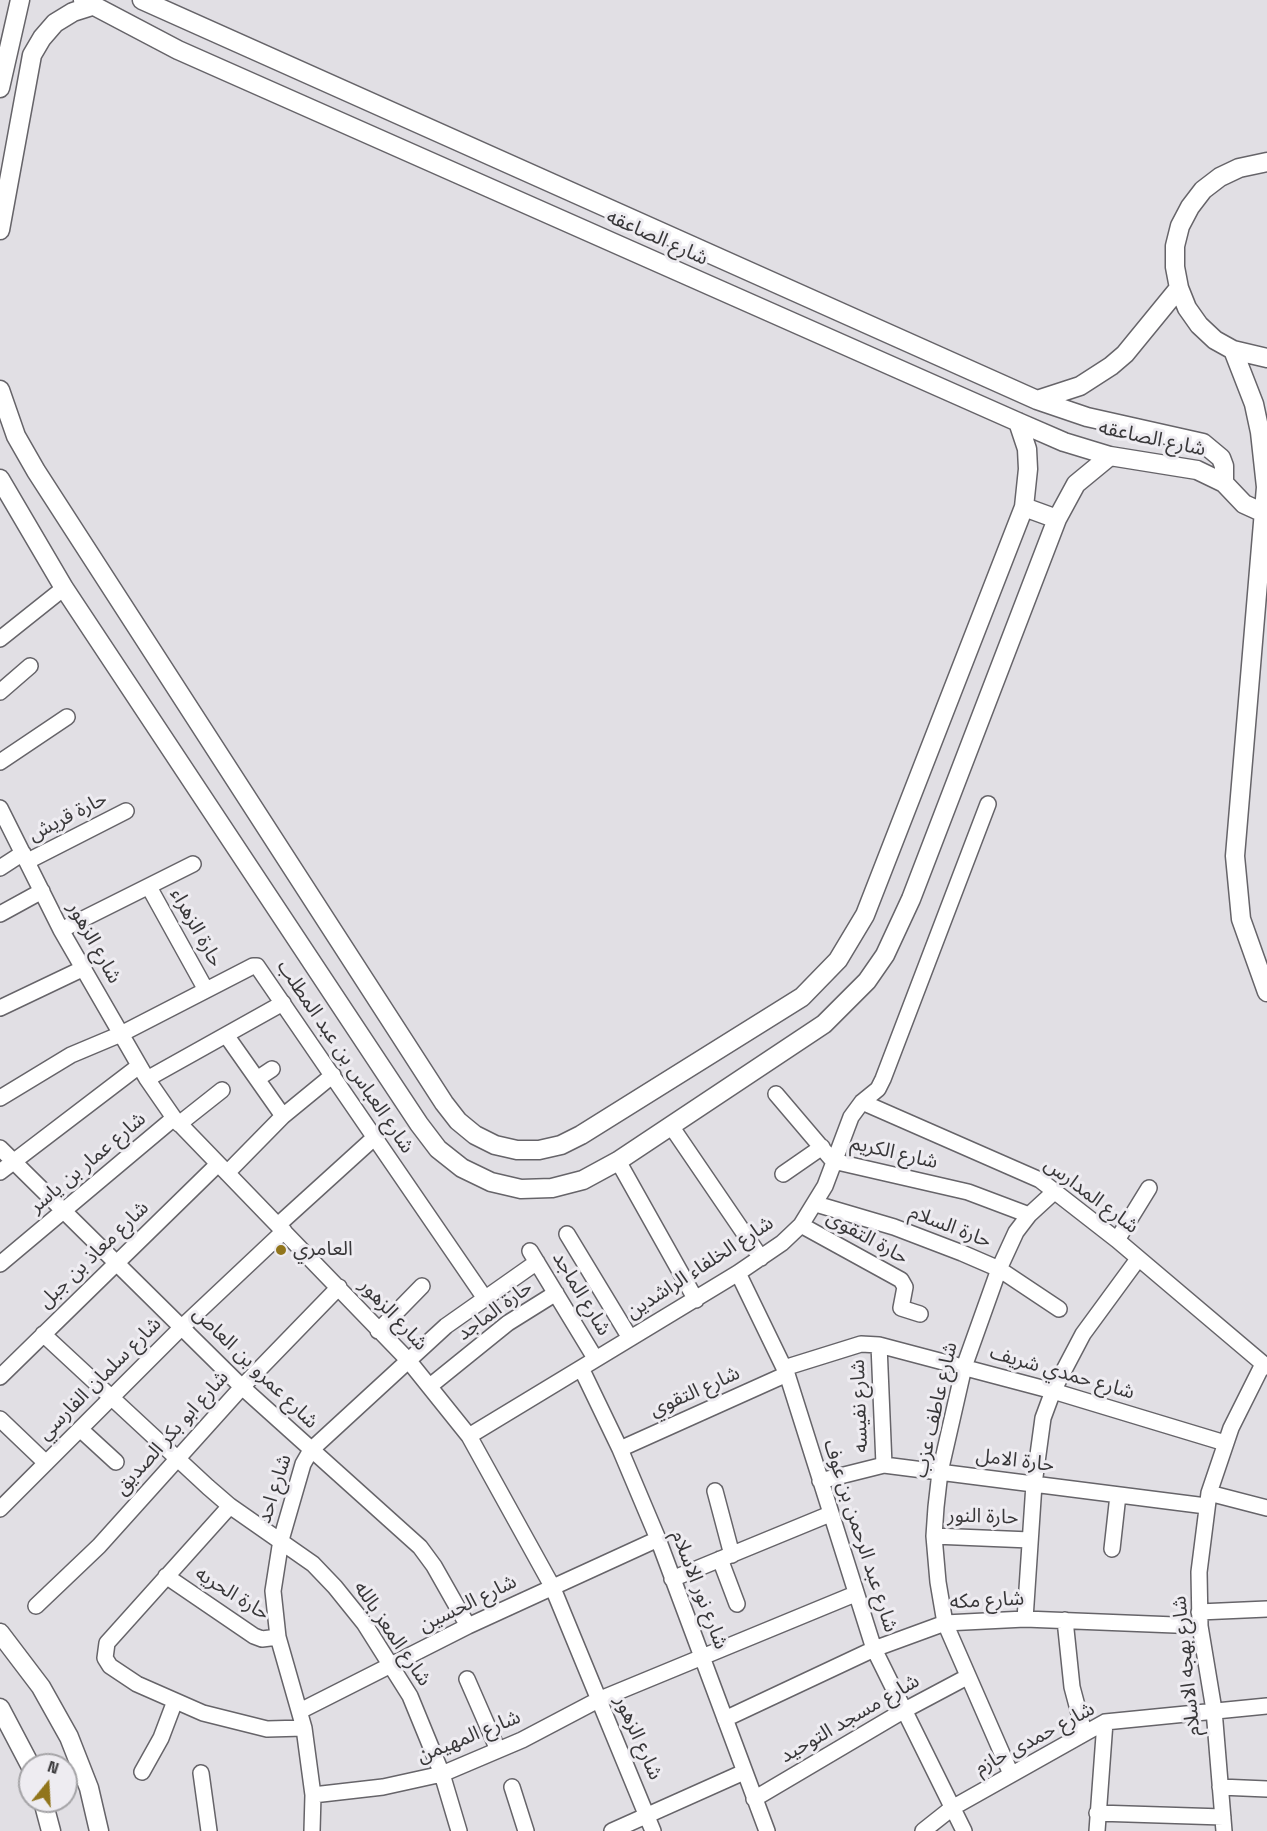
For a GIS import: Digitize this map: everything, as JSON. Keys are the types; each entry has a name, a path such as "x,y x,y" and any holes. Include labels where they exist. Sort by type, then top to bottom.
{"street":[{"path":"0,88 20,0"},
{"name":"شارع الصاعقه","path":"142,0 1037,400 1087,417 1203,443 1221,458 1224,466 1224,483"},
{"path":"0,230 32,55 42,38 56,23 87,3"},
{"name":"شارع الصاعقه","path":"87,3 178,50 1064,442 1110,456 1197,470 1224,483 1244,504 1266,514"},
{"path":"5,69 28,75"},
{"path":"1265,159 1220,177 1190,207 1180,225 1175,246 1175,267 1179,288 1187,308 1199,325 1215,340 1233,350 1267,358"},
{"path":"1037,400 1080,386 1112,366 1125,354 1179,288"},
{"path":"1233,350 1254,404 1260,432 1266,487 1266,514 1235,856 1241,919 1267,992"},
{"path":"0,390 16,436 36,471 444,1103 458,1121 475,1135 495,1145 517,1150 539,1150 561,1145 581,1135 802,997 838,960 853,938 872,899 1024,507 1028,469 1026,449 1018,422"},
{"path":"0,479 64,588 438,1149 462,1168 490,1182 521,1189 552,1188 583,1180 618,1161 824,1024 867,981 885,955 911,899 1057,519 1076,484 1110,456"},
{"path":"1024,507 1057,519"},
{"path":"0,639 64,588"},
{"path":"0,692 30,666"},
{"path":"0,762 67,717"},
{"name":"شارع الخلفاء الراشدين","path":"469,1436 595,1358 696,1300 782,1243 801,1225 816,1204 851,1117 862,1102 878,1089 883,1079 988,804"},
{"name":"شارع الزهور","path":"0,808 61,930 143,1073 177,1121 408,1360 469,1436 552,1586 654,1831"},
{"name":"حارة قريش","path":"0,868 126,811"},
{"path":"61,930 194,864"},
{"name":"حارة الزهراء","path":"149,887 206,990"},
{"path":"0,914 42,891"},
{"name":"شارع العباس بن عبد المطلب","path":"0,1098 71,1055 121,1034 255,965 484,1297"},
{"path":"0,1008 84,968"},
{"path":"0,1172 143,1073 226,1035 283,1003"},
{"path":"226,1035 283,1116"},
{"path":"257,1079 272,1070"},
{"name":"شارع معاذ بن جبل","path":"0,1377 116,1262 333,1075"},
{"name":"شارع عمار بن ياسر","path":"0,1264 177,1121 222,1090"},
{"name":"شارع الكريم","path":"776,1094 833,1161 960,1190 1029,1215"},
{"name":"شارع المدارس","path":"862,1102 1032,1175 1117,1240 1265,1366"},
{"path":"670,1126 761,1258"},
{"name":"شارع سلمان الفارسي","path":"0,1509 375,1137"},
{"path":"783,1174 822,1147"},
{"name":"شارع عمرو بن العاص","path":"0,1148 242,1387 420,1547 434,1566 468,1626"},
{"path":"618,1161 696,1300"},
{"path":"1117,1240 1149,1188"},
{"name":"شارع عاطف عزب","path":"1011,1774 945,1623 938,1582 934,1536 940,1472 964,1367 999,1269 1016,1232 1029,1215 1054,1192"},
{"name":"حارة السلام","path":"816,1204 929,1239 999,1269 1059,1309"},
{"name":"حارة التقوى","path":"801,1225 901,1280 905,1287 902,1308 920,1314"},
{"path":"567,1234 630,1338"},
{"name":"شارع احد","path":"312,1831 313,1795 304,1728 278,1637 273,1591 281,1540 303,1464 311,1450 408,1360 446,1326 533,1256"},
{"name":"شارع الماجد","path":"533,1256 595,1358"},
{"path":"1025,1619 1034,1484 1043,1418 1053,1391 1083,1334 1138,1259"},
{"name":"شارع عبد الرحمن بن عوف","path":"738,1273 785,1371 874,1649 964,1831"},
{"path":"378,1331 422,1286"},
{"name":"شارع ابو بكر الصديق","path":"36,1606 99,1546 242,1387 339,1287"},
{"name":"حارة الماجد","path":"430,1386 508,1323 556,1293"},
{"name":"شارع المعز بالله","path":"43,1334 176,1459 230,1506 313,1564 335,1587 364,1623 392,1665 427,1732 459,1831"},
{"name":"شارع حمدي شريف","path":"785,1371 861,1344 879,1344 1053,1391 1225,1443"},
{"name":"شارع نفيسه","path":"879,1344 884,1465"},
{"name":"شارع بهجه الاسلام","path":"1224,1824 1214,1710 1199,1619 1199,1572 1207,1500 1225,1443 1265,1366"},
{"name":"شارع نور الاسلام","path":"581,1368 620,1449 658,1539 767,1831"},
{"name":"شارع التقوي","path":"620,1449 785,1371"},
{"path":"0,1419 46,1463"},
{"path":"80,1429 116,1462"},
{"name":"حارة الامل","path":"820,1481 884,1465 1118,1495 1207,1500 1267,1508"},
{"path":"715,1491 726,1557 737,1604"},
{"path":"1112,1549 1118,1495"},
{"path":"230,1506 107,1643 104,1650 110,1666 137,1684 203,1713 253,1727 281,1730 304,1728"},
{"path":"672,1579 830,1514"},
{"name":"حارة النور","path":"934,1536 1030,1540"},
{"name":"شارع الحسين","path":"300,1711 468,1626 658,1539"},
{"name":"حارة الحريه","path":"166,1576 254,1636 262,1639 278,1637"},
{"name":"شارع المهيمن","path":"313,1795 383,1787 442,1774 498,1750 598,1700 701,1655 855,1594"},
{"name":"شارع مكه","path":"725,1719 874,1649 945,1623 1025,1619 1199,1619 1267,1609"},
{"path":"1065,1620 1072,1688 1084,1732"},
{"path":"0,1634 41,1687 69,1737 89,1788 99,1831"},
{"name":"شارع مسجد التوحيد","path":"754,1799 903,1711 967,1677"},
{"path":"467,1679 498,1750"},
{"path":"142,1772 161,1738 175,1701"},
{"name":"شارع حمدى حازم","path":"923,1831 952,1808 1105,1722 1267,1706"},
{"path":"0,1708 24,1753"},
{"path":"1097,1831 1105,1722"},
{"path":"612,1831 744,1772"},
{"path":"201,1773 209,1831"},
{"path":"1220,1786 1267,1790"},
{"path":"512,1787 526,1831"},
{"path":"46,1813 51,1831"},
{"path":"1097,1813 1224,1824"}],"place":[{"name":"العامري","path":"281,1250"}]}
